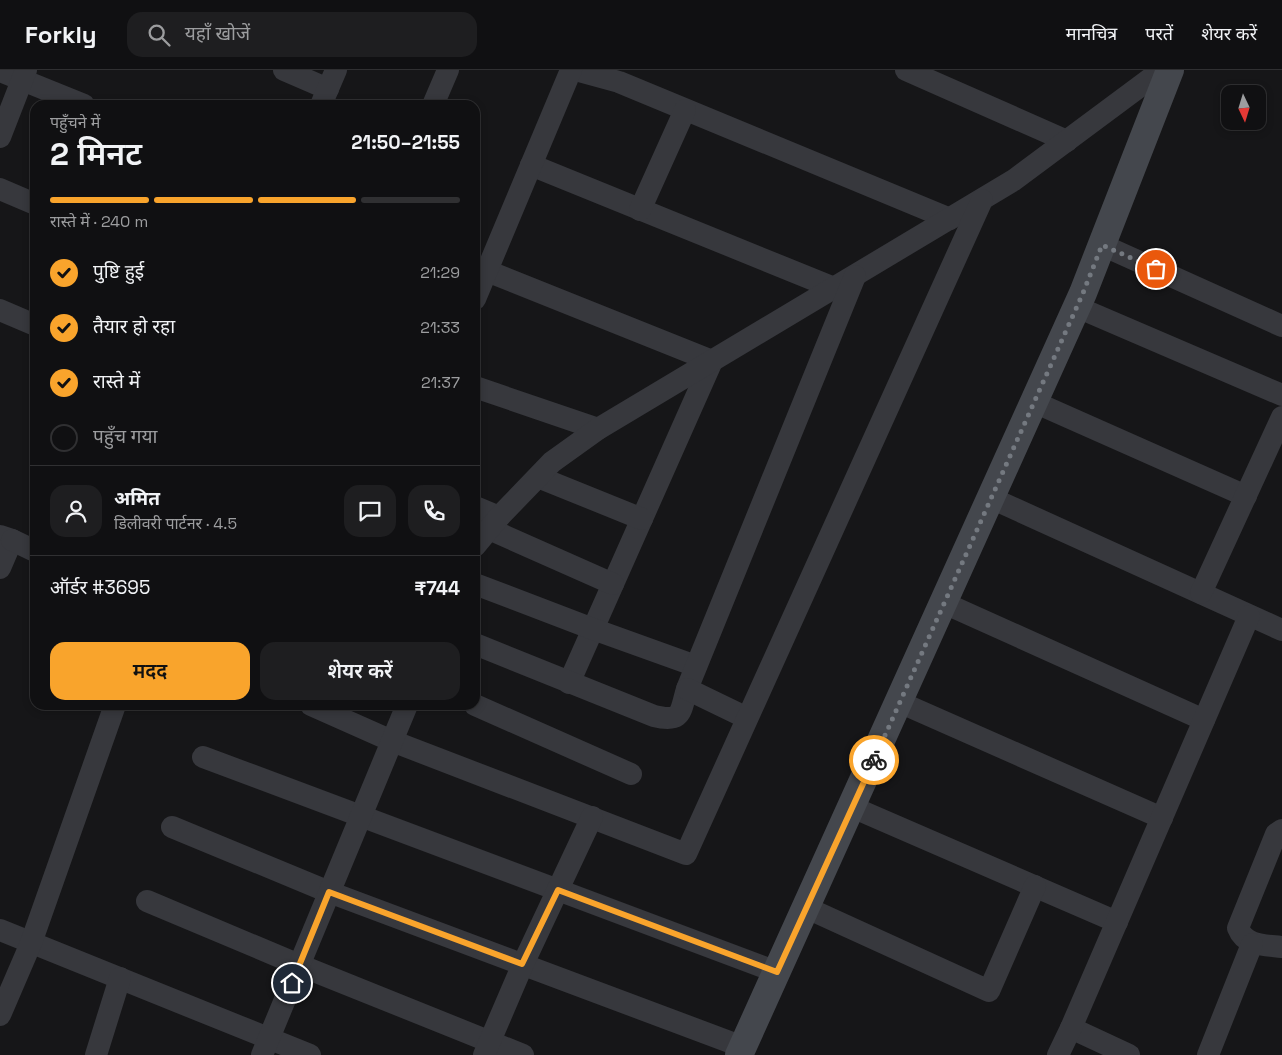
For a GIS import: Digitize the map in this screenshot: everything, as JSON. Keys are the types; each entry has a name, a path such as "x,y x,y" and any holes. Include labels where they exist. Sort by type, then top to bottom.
{"street":[{"path":"284,70 328,88"},
{"path":"435,100 448,70"},
{"path":"480,287 573,70 621,76 685,110 950,219"},
{"path":"906,70 1067,141"},
{"path":"488,531 552,462 598,429 1014,180 1162,70"},
{"path":"172,827 329,892 522,964 741,1051 1077,307 1170,70"},
{"path":"0,71 24,75 74,100"},
{"path":"0,137 24,75"},
{"path":"640,210 685,110"},
{"path":"531,166 834,288"},
{"path":"0,189 30,202"},
{"path":"322,710 392,741 686,854 982,200"},
{"path":"1102,245 1282,326"},
{"path":"487,271 712,361"},
{"path":"480,646 654,716 668,719 675,718 679,714 696,666 855,276"},
{"path":"1077,307 1282,395"},
{"path":"0,310 30,323"},
{"path":"569,683 712,361"},
{"path":"480,389 598,429"},
{"path":"1034,402 1246,496"},
{"path":"1201,593 1281,421"},
{"path":"538,477 642,519"},
{"path":"991,498 1282,630"},
{"path":"480,516 488,531 613,584"},
{"path":"0,568 6,538 30,549"},
{"path":"480,586 696,666"},
{"path":"944,603 1204,720"},
{"path":"1058,1055 1249,616"},
{"path":"687,689 747,718"},
{"path":"899,702 1162,818"},
{"path":"480,708 632,774"},
{"path":"0,1015 31,943 113,710"},
{"path":"265,1047 405,710"},
{"path":"203,757 777,972"},
{"path":"852,807 1117,922"},
{"path":"487,1048 522,964 592,817"},
{"path":"1282,830 1276,834 1238,928 1240,934 1252,944 1282,947"},
{"path":"807,908 989,991 1035,886"},
{"path":"147,902 300,965 487,1048 524,1055"},
{"path":"0,930 120,978 265,1047 310,1055"},
{"path":"1208,1055 1252,944"},
{"path":"96,1055 120,978"},
{"path":"1071,1028 1130,1055"}],"way so far":[{"path":"874,760 1083,293 1102,245 1156,269"}],"route":[{"path":"292,983 329,892 522,964 558,890 777,972 874,760"}]}
